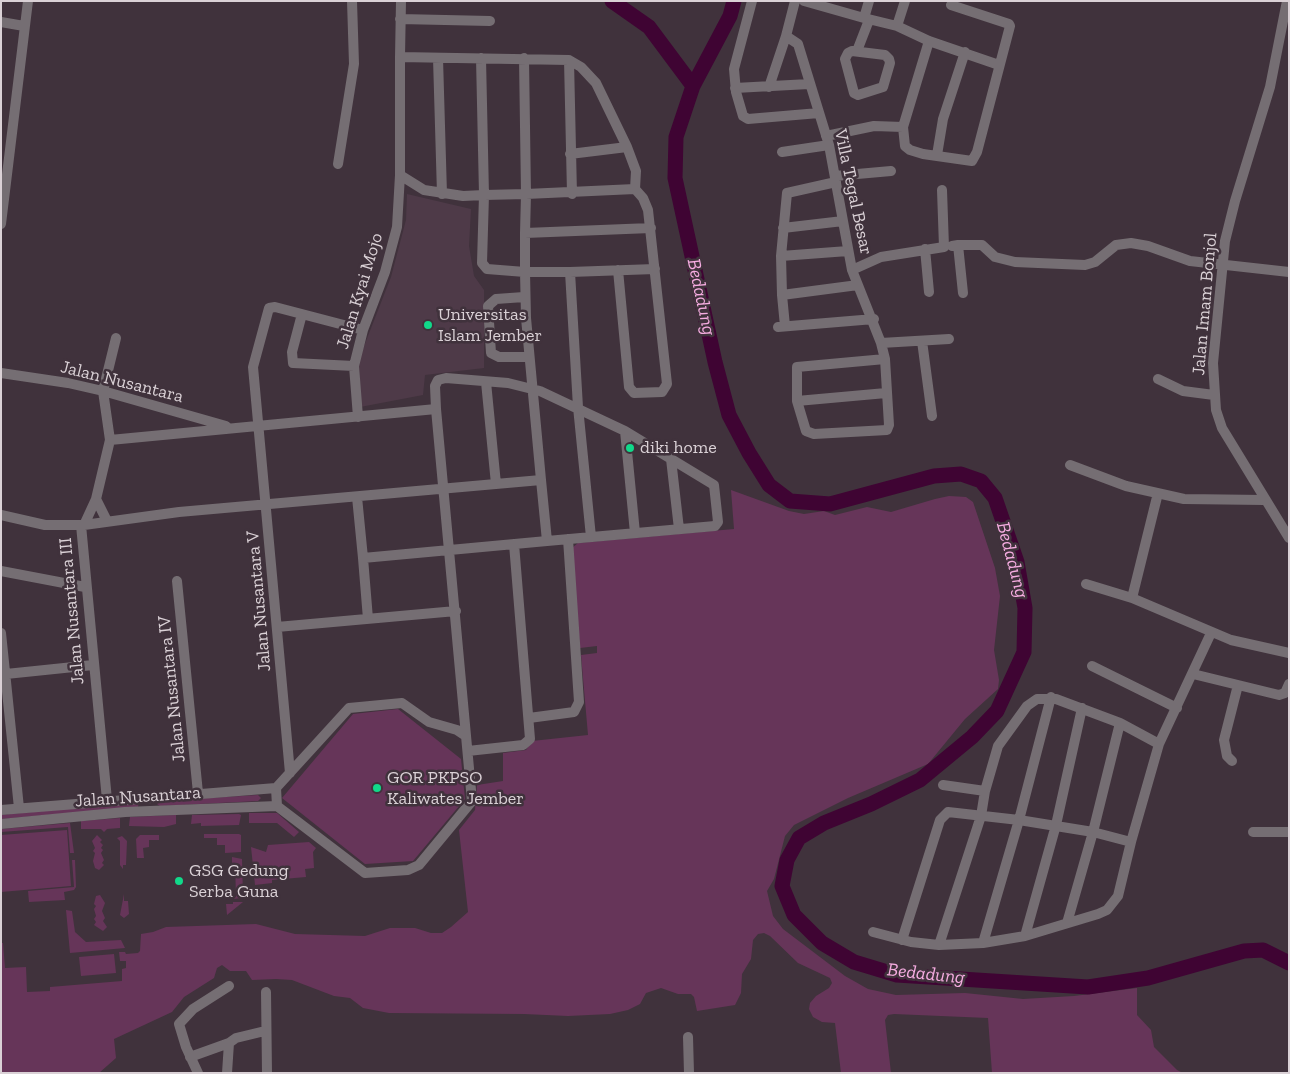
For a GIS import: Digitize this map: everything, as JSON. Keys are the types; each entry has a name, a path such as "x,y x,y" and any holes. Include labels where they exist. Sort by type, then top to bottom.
{"street":[{"path":"1,224 28,1"},
{"path":"338,164 354,64 352,1"},
{"name":"Jalan Kyai Mojo","path":"358,417 354,366 363,330 385,272 397,227 400,175 401,1"},
{"path":"752,1 734,69 735,88 743,116 748,119 819,113"},
{"path":"769,87 786,36 795,1"},
{"path":"804,1 897,26 929,41 966,52 999,65"},
{"path":"857,51 869,1"},
{"path":"897,26 904,1"},
{"name":"Jalan Imam Bonjol","path":"1287,1 1270,87 1234,201 1222,265 1213,363 1216,410 1222,428 1264,500 1289,538"},
{"path":"929,41 903,127 905,146 910,150 965,161 974,159 1010,28 1009,24 951,5"},
{"path":"400,18 490,21"},
{"path":"1,22 24,26"},
{"name":"Villa Tegal Besar","path":"786,36 798,44 827,140 852,270 874,319 882,343 885,359 889,424 887,430 811,434 804,428 798,401"},
{"path":"857,51 885,55 889,59 890,63 883,87 858,95 852,91 845,59 848,53 857,51"},
{"path":"937,155 944,119 966,52"},
{"path":"400,57 569,60 581,67 596,83 628,147 636,171 635,189 643,198 651,228 666,388 662,392 636,393 629,387 618,270"},
{"path":"438,58 442,194"},
{"path":"482,58 484,195 482,262 484,268 524,272 655,269"},
{"path":"524,58 526,194 524,297 547,541"},
{"path":"569,60 572,194"},
{"path":"735,88 809,84"},
{"path":"1,118 13,119"},
{"path":"782,152 874,126 903,127"},
{"path":"570,154 628,147"},
{"path":"874,319 782,327 781,256 787,193 836,179 891,171"},
{"path":"400,175 424,190 442,194 572,194 635,189"},
{"path":"942,190 944,247"},
{"path":"783,228 843,221"},
{"path":"525,233 651,228"},
{"path":"852,270 881,257 958,245 982,245 996,257 1015,262 1085,265 1095,262 1116,245 1131,243 1148,246 1190,261 1289,272"},
{"path":"958,245 963,293"},
{"path":"925,249 929,292"},
{"path":"781,256 848,251"},
{"path":"570,272 578,407 591,537"},
{"path":"782,295 858,285"},
{"path":"524,297 496,299 488,306 491,352 499,357 529,357"},
{"name":"Jalan Nusantara V","path":"290,773 253,367 269,308 275,307 302,314"},
{"path":"354,366 293,363 292,352 302,314 363,330"},
{"name":"Jalan Nusantara III","path":"107,800 85,587 82,525 96,499 110,440 104,391 116,338"},
{"path":"882,343 950,338"},
{"path":"922,341 932,416"},
{"path":"885,359 797,367 798,401 886,393"},
{"name":"Jalan Nusantara","path":"2,373 68,382 232,428"},
{"path":"363,558 450,551 679,529 713,527 717,524 716,490 712,483 625,431 578,407 534,388 508,383 446,378 438,380 435,386 436,409 445,489 450,551 456,611 472,801 420,865 412,869 362,872 277,806 276,788 346,709 351,707 402,703 429,722 457,730 466,736"},
{"path":"1158,379 1183,391 1214,395"},
{"path":"486,382 496,484"},
{"path":"110,440 436,409"},
{"path":"625,431 636,533"},
{"path":"671,458 679,529"},
{"path":"1070,465 1126,486 1158,493 1198,500 1264,500"},
{"path":"1,515 45,525 82,525 107,521 541,480"},
{"path":"1132,598 1158,493"},
{"path":"357,497 368,619"},
{"path":"96,499 107,521"},
{"path":"529,718 574,712 579,702 568,539"},
{"path":"468,751 526,744 530,739 514,544"},
{"path":"1,571 85,587"},
{"name":"Jalan Nusantara IV","path":"178,581 198,793"},
{"path":"1086,584 1132,598 1231,640 1289,653"},
{"path":"277,627 456,611"},
{"path":"1,633 19,808"},
{"path":"873,932 902,940 939,945 982,943 1025,936 1098,914 1113,904 1118,896 1131,842 1159,744 1211,633"},
{"path":"6,674 93,665"},
{"path":"1092,666 1177,708"},
{"path":"1193,674 1279,695 1285,693 1289,684"},
{"path":"1232,761 1227,756 1224,740 1238,685"},
{"path":"939,945 981,816 985,791 998,746 1011,725 1032,702 1051,697 1120,723 1159,744"},
{"path":"982,943 1019,820 1051,697"},
{"path":"1025,936 1056,825 1082,708"},
{"path":"1067,923 1093,832 1120,723"},
{"path":"943,785 985,791"},
{"name":"Jalan Nusantara","path":"1,810 107,800 276,788"},
{"path":"146,797 148,811"},
{"name":"Jalan Nusantara","path":"1,824 148,811 277,806"},
{"path":"902,940 942,816 948,812 1056,825 1131,842"},
{"path":"1253,832 1289,832"},
{"path":"198,1073 190,1057 179,1024 193,1009 230,986"},
{"path":"266,992 267,1073"},
{"path":"190,1057 229,1044 236,1038 265,1031"},
{"path":"688,1037 689,1073"},
{"path":"227,1073 229,1044"}],"shaded area":[{"name":"Universitas Islam Jember","path":"407,194 471,209 469,246 474,276 484,290 484,368 425,375 423,395 360,407 359,359 391,277 406,220"},
{"path":"731,490 789,511 804,514 824,511 835,515 867,507 891,512 949,496 966,497 973,502 995,568 1000,596 994,650 999,680 998,689 965,719 928,764 848,798 794,825 785,836 774,879 767,891 773,916 783,929 845,976 868,989 896,995 965,993 1023,999 1074,996 1137,988 1137,1015 1151,1030 1154,1047 1177,1070 1183,1073 992,1073 988,1018 894,1014 888,1015 885,1020 891,1073 841,1073 835,1023 822,1022 813,1017 809,1009 810,1003 816,996 829,988 832,983 830,978 798,963 770,936 764,933 758,934 753,940 751,959 742,974 741,993 735,1005 697,1011 694,997 691,994 678,994 661,988 646,993 640,1004 628,1010 610,1014 568,1016 389,1013 363,1008 350,998 334,996 292,980 252,980 246,971 230,971 222,965 217,968 214,978 184,997 172,1012 114,1039 116,1058 99,1073 1,1073 1,943 3,943 5,968 26,967 27,992 50,991 50,987 122,981 122,969 126,968 126,961 120,961 119,952 125,952 126,954 138,953 140,951 141,934 166,927 256,924 295,934 365,936 390,928 415,928 431,933 442,933 451,927 468,912 459,830 475,810 477,785 503,781 503,753 526,750 532,741 588,735 581,655 597,653 597,646 580,648 572,548 578,543 734,529"},
{"name":"GOR PKPSO Kaliwates Jember","path":"398,709 461,759 465,799 413,861 365,864 282,798 353,714"},
{"path":"258,795 261,798 258,801 160,806 157,804 160,801"},
{"path":"139,802 138,807 1,819 1,815"},
{"path":"249,813 277,813 299,832 294,837 277,823 249,823"},
{"path":"176,815 176,824 164,827 129,826 130,817"},
{"path":"192,815 241,815 239,825 201,826 201,823 191,824"},
{"path":"120,818 120,828 107,829 104,832 101,829 81,829 81,821"},
{"path":"70,823 74,853 70,853 68,827 1,832 1,829"},
{"path":"67,830 71,886 1,892 1,835"},
{"path":"204,834 239,834 241,835 241,852 225,853 225,845 217,845 217,838 204,838"},
{"path":"97,835 102,840 100,842 103,845 101,853 104,860 102,863 104,865 99,870 95,868 93,861 95,853 93,851 95,848 92,841"},
{"path":"140,835 159,835 159,840 149,840 149,847 143,848 144,858 137,858 136,839"},
{"path":"122,836 127,841 126,865 123,865 123,869 120,865 120,841 117,838"},
{"path":"309,842 316,848 313,852 314,868 305,869 306,877 272,880 272,883 255,885 251,847 266,852 268,845"},
{"path":"232,857 242,859 243,895 241,898 233,899 236,897 235,863 232,863"},
{"path":"72,860 75,860 76,887 74,890 64,892 65,900 29,902 28,891 74,887"},
{"path":"124,894 124,901 128,901 129,914 124,918 120,915"},
{"path":"100,895 105,903 102,911 105,918 103,921 107,927 103,931 94,925 96,916 94,909 96,906 94,904 96,896"},
{"path":"233,902 243,902 227,915 226,904 233,904"},
{"path":"66,910 72,911 75,932 86,942 121,940 125,948 70,953"},
{"path":"114,954 116,973 81,976 79,957"}],"waterway":[{"path":"612,1 649,27 693,86"},
{"name":"Bedadung","path":"734,1 730,16 693,86 676,137 675,178 715,362 729,415 769,485 790,501 830,504 934,476 961,474 981,481 995,498 1017,562 1025,608 1024,652 997,711 972,737 920,780 871,804 824,823 799,838 787,860 782,886 794,915 822,943 854,962 897,975 1088,987 1148,978 1244,951 1263,950 1289,963"}],"place":[{"name":"Universitas Islam Jember","path":"428,325"},
{"name":"diki home","path":"630,448"},
{"name":"GOR PKPSO Kaliwates Jember","path":"377,788"},
{"name":"GSG Gedung Serba Guna","path":"179,881"}]}
